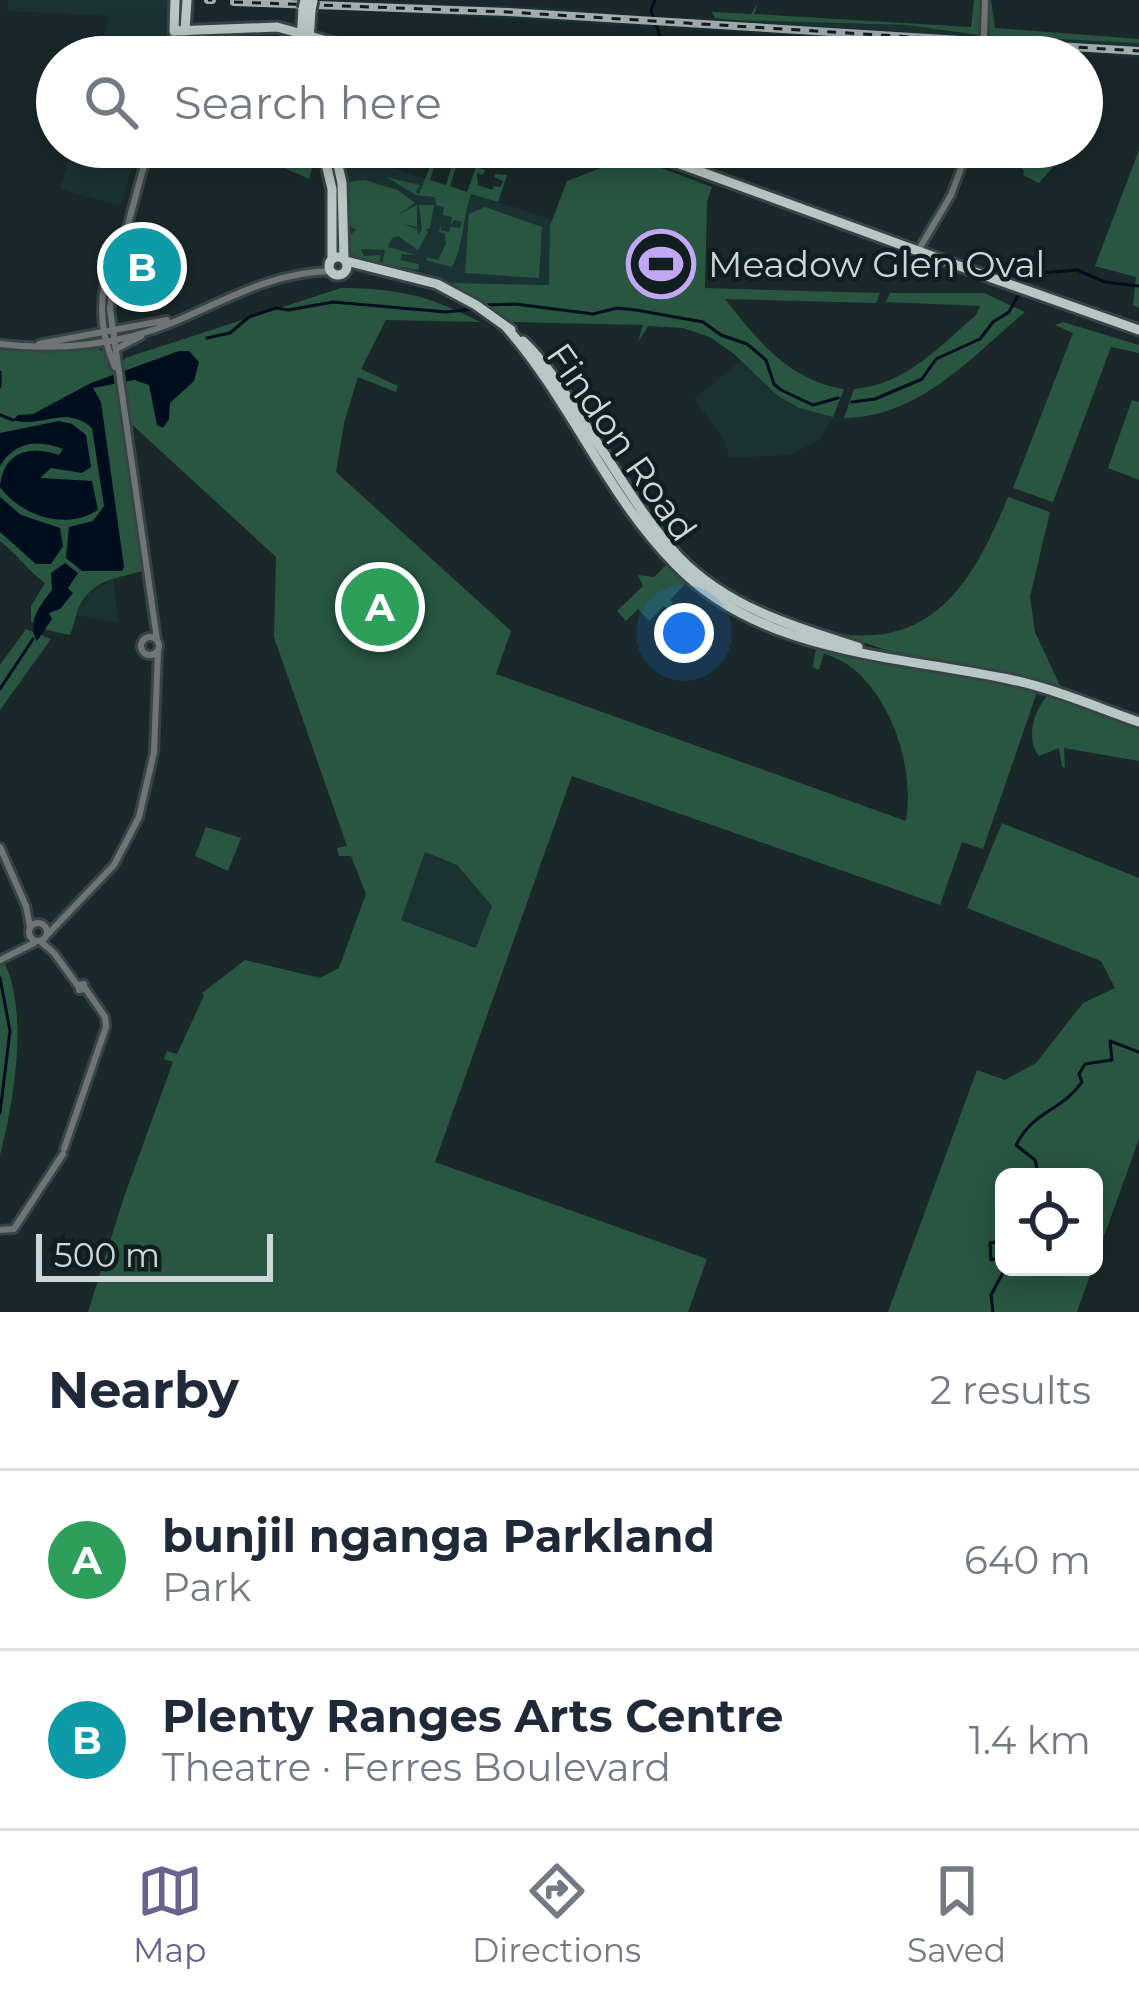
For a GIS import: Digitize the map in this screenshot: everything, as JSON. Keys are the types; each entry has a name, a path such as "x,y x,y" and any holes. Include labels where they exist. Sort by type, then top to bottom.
{"main road":[{"path":"182,3 186,30"},
{"path":"182,3 186,30"},
{"path":"304,36 308,5"},
{"path":"186,30 260,20 326,36"},
{"path":"304,29 324,36"},
{"path":"327,168 338,264"},
{"path":"338,168 343,196 338,264"},
{"path":"693,168 777,197"},
{"path":"699,168 1138,330"},
{"name":"Findon Road","path":"338,264 406,274 443,287 506,327 554,379 563,401"},
{"name":"Findon Road","path":"529,352 636,507 688,566 753,615 821,641 1023,682 1139,722"}],"street":[{"path":"984,0 984,36"},
{"path":"183,36 186,30"},
{"path":"117,370 109,337 112,289 143,168"},
{"path":"921,252 961,168"},
{"path":"65,341 94,332 101,322 104,281 125,232"},
{"name":"Findon Road","path":"0,344 109,337 155,328 258,284 338,264"},
{"name":"Findon Road","path":"21,346 109,337 188,315"},
{"path":"0,960 43,938 108,872 151,775 157,640 116,352 101,322"},
{"path":"116,352 121,344 155,328"},
{"path":"151,614 141,648 156,674"},
{"path":"143,640 157,640"},
{"path":"146,655 158,652"},
{"path":"0,848 36,927 105,1017 106,1027 56,1164 16,1227 11,1232 0,1230"},
{"path":"19,950 36,927 64,918"},
{"path":"36,927 43,938"}],"shaded area":[{"path":"8,0 169,0 171,14 167,36 104,36 109,16 7,11"},
{"path":"319,0 560,8 649,17 653,27 318,8"},
{"path":"662,17 907,25 1004,36 809,36 666,28"},
{"path":"1103,40 1139,43 1139,58 1103,55"},
{"path":"66,168 131,168 121,206 60,189"},
{"path":"344,168 393,168 552,220 549,285 452,283 411,268 354,258"},
{"path":"189,351 199,362 194,381 170,403 163,428 157,425 149,385 134,380 93,388 101,402 124,567 122,571 82,571 66,558 69,527 93,521 104,506 92,428 63,417 13,420 91,383"},
{"path":"741,361 778,396 799,408 833,417 819,440 789,455 729,458 725,441 694,399"},
{"path":"59,421 86,435 91,467 82,473 51,468 40,478 92,481 98,510 58,520 32,513 0,487 6,466 19,454 59,455 63,449 28,444 13,451 0,466 0,433"},
{"path":"0,497 21,515 60,528 63,546 51,564 36,564 0,532"},
{"path":"65,563 78,573 68,588 73,593 60,609 49,613 52,619 37,641 36,614 52,590 51,573"},
{"path":"113,579 119,623 76,615 88,594"},
{"path":"425,852 457,865 492,906 477,948 400,920"}],"green space":[{"path":"974,0 980,0 981,32 988,32 991,0 995,28 1100,36 998,36 907,25 733,20 715,18 712,12 751,14 758,3 754,14 971,27"},
{"path":"1103,36 1139,39 1139,43 1103,41"},
{"path":"1139,150 1139,308 1133,305 1136,277 1095,266"},
{"path":"284,168 312,168 309,179"},
{"path":"429,168 434,168 430,180 446,185 451,168 456,168 450,186 467,192 476,168 485,170 483,175 477,173 478,185 492,190 503,181 495,174 507,175 498,202 471,194 452,267 426,260 438,260 446,244 445,234 439,232 441,225 441,230 449,232 462,222 454,220 451,225 452,217 443,215 444,207 436,205 435,197 416,195 386,177 420,185 419,194"},
{"path":"601,168 661,168 712,187 707,202 705,288 880,293 876,303 725,299 763,344 791,368 844,389 833,417 799,408 778,396 710,337 683,328 648,326 638,342 643,325 512,322 452,283 549,285 550,226 567,181"},
{"path":"1021,168 1052,168 1039,183 1023,175"},
{"path":"365,180 398,190 415,203 398,215 417,205 417,227 402,224 417,229 418,235 422,229 419,205 434,205 430,228 418,250 398,236 388,247 417,255 402,254 400,260 419,264 418,270 382,264 385,250 361,249 364,256 381,255 379,264 350,254 349,236 356,230 348,225 347,182"},
{"path":"485,207 542,227 539,278 465,273 469,214"},
{"path":"341,288 413,295 480,322 386,320 361,369 398,386 396,392 358,377 336,472 511,631 496,674 906,821 904,761 882,703 857,672 841,661 824,653 819,670 813,667 816,649 1001,681 1037,692 983,849 962,842 940,905 572,776 435,1162 707,1259 688,1312 88,1312 173,1062 164,1059 167,1051 177,1054 202,993 245,960 320,978 339,968 366,894 351,856 339,856 337,848 347,846 274,637 276,557 127,420 120,367 125,358","holes":["425,852 457,865 492,906 476,948 401,920"]},
{"path":"890,293 984,293 1025,312 920,396 871,415 844,418 854,389 905,372 976,315 980,306 886,302"},
{"path":"1063,322 1139,345 1139,353 1111,347 1053,502 1013,488 1073,333 1055,325"},
{"path":"0,346 95,348 106,352 114,368 142,571 92,590 79,607 70,635 31,622 31,606 45,583 0,541"},
{"path":"1132,400 1139,402 1139,480 1108,468"},
{"path":"1008,497 1050,512 1030,597 1035,632 1063,692 1012,674 898,654 835,633 870,635 900,630 947,602 981,555"},
{"path":"667,564 686,583 671,599 675,613 664,606 649,621 638,609 626,621 617,611 643,586 638,575 654,577"},
{"path":"26,629 51,639 0,710 0,665"},
{"path":"1048,695 1139,724 1139,761 1064,748 1065,768 1059,748 1039,756 1033,724"},
{"path":"1002,823 1139,878 1139,1139 1103,1239 1103,1168 995,1168 995,1276 1090,1276 1077,1312 888,1312 977,1070 1005,1080 1036,1063 1083,1003 1115,988 1101,961 967,908"},
{"path":"206,827 241,838 228,871 195,856"},
{"path":"4,962 16,1006 17,1057 0,1155 0,965"}],"waterway":[{"path":"655,0 651,10 660,36"},
{"path":"852,402 875,399 922,379 936,359 980,339 1009,312 1030,274 1077,270 1105,282 1139,286"},
{"path":"207,338 230,333 249,317 276,308 333,302 446,312 474,309"},
{"path":"486,305 593,314 617,308 703,322 747,344 766,360 781,390 813,405 838,398"},
{"path":"0,372 0,387"},
{"path":"0,415 13,420"},
{"path":"0,689 33,639"},
{"path":"0,978 10,1031 0,1113"},
{"path":"1037,1168 1035,1160 1016,1145 1023,1133 1074,1092 1082,1082 1079,1074 1085,1064 1112,1060 1110,1041 1139,1052"},
{"path":"995,1242 990,1243 991,1260 995,1259"},
{"path":"993,1312 991,1295 1001,1276"}],"railway":[{"path":"234,2 508,12 896,36"},
{"path":"1103,49 1139,51"}],"place":[{"name":"Meadow Glen Oval","path":"661,264"},
{"name":"Plenty Ranges Arts Centre","path":"142,267"},
{"name":"bunjil nganga Parkland","path":"380,607"}]}
